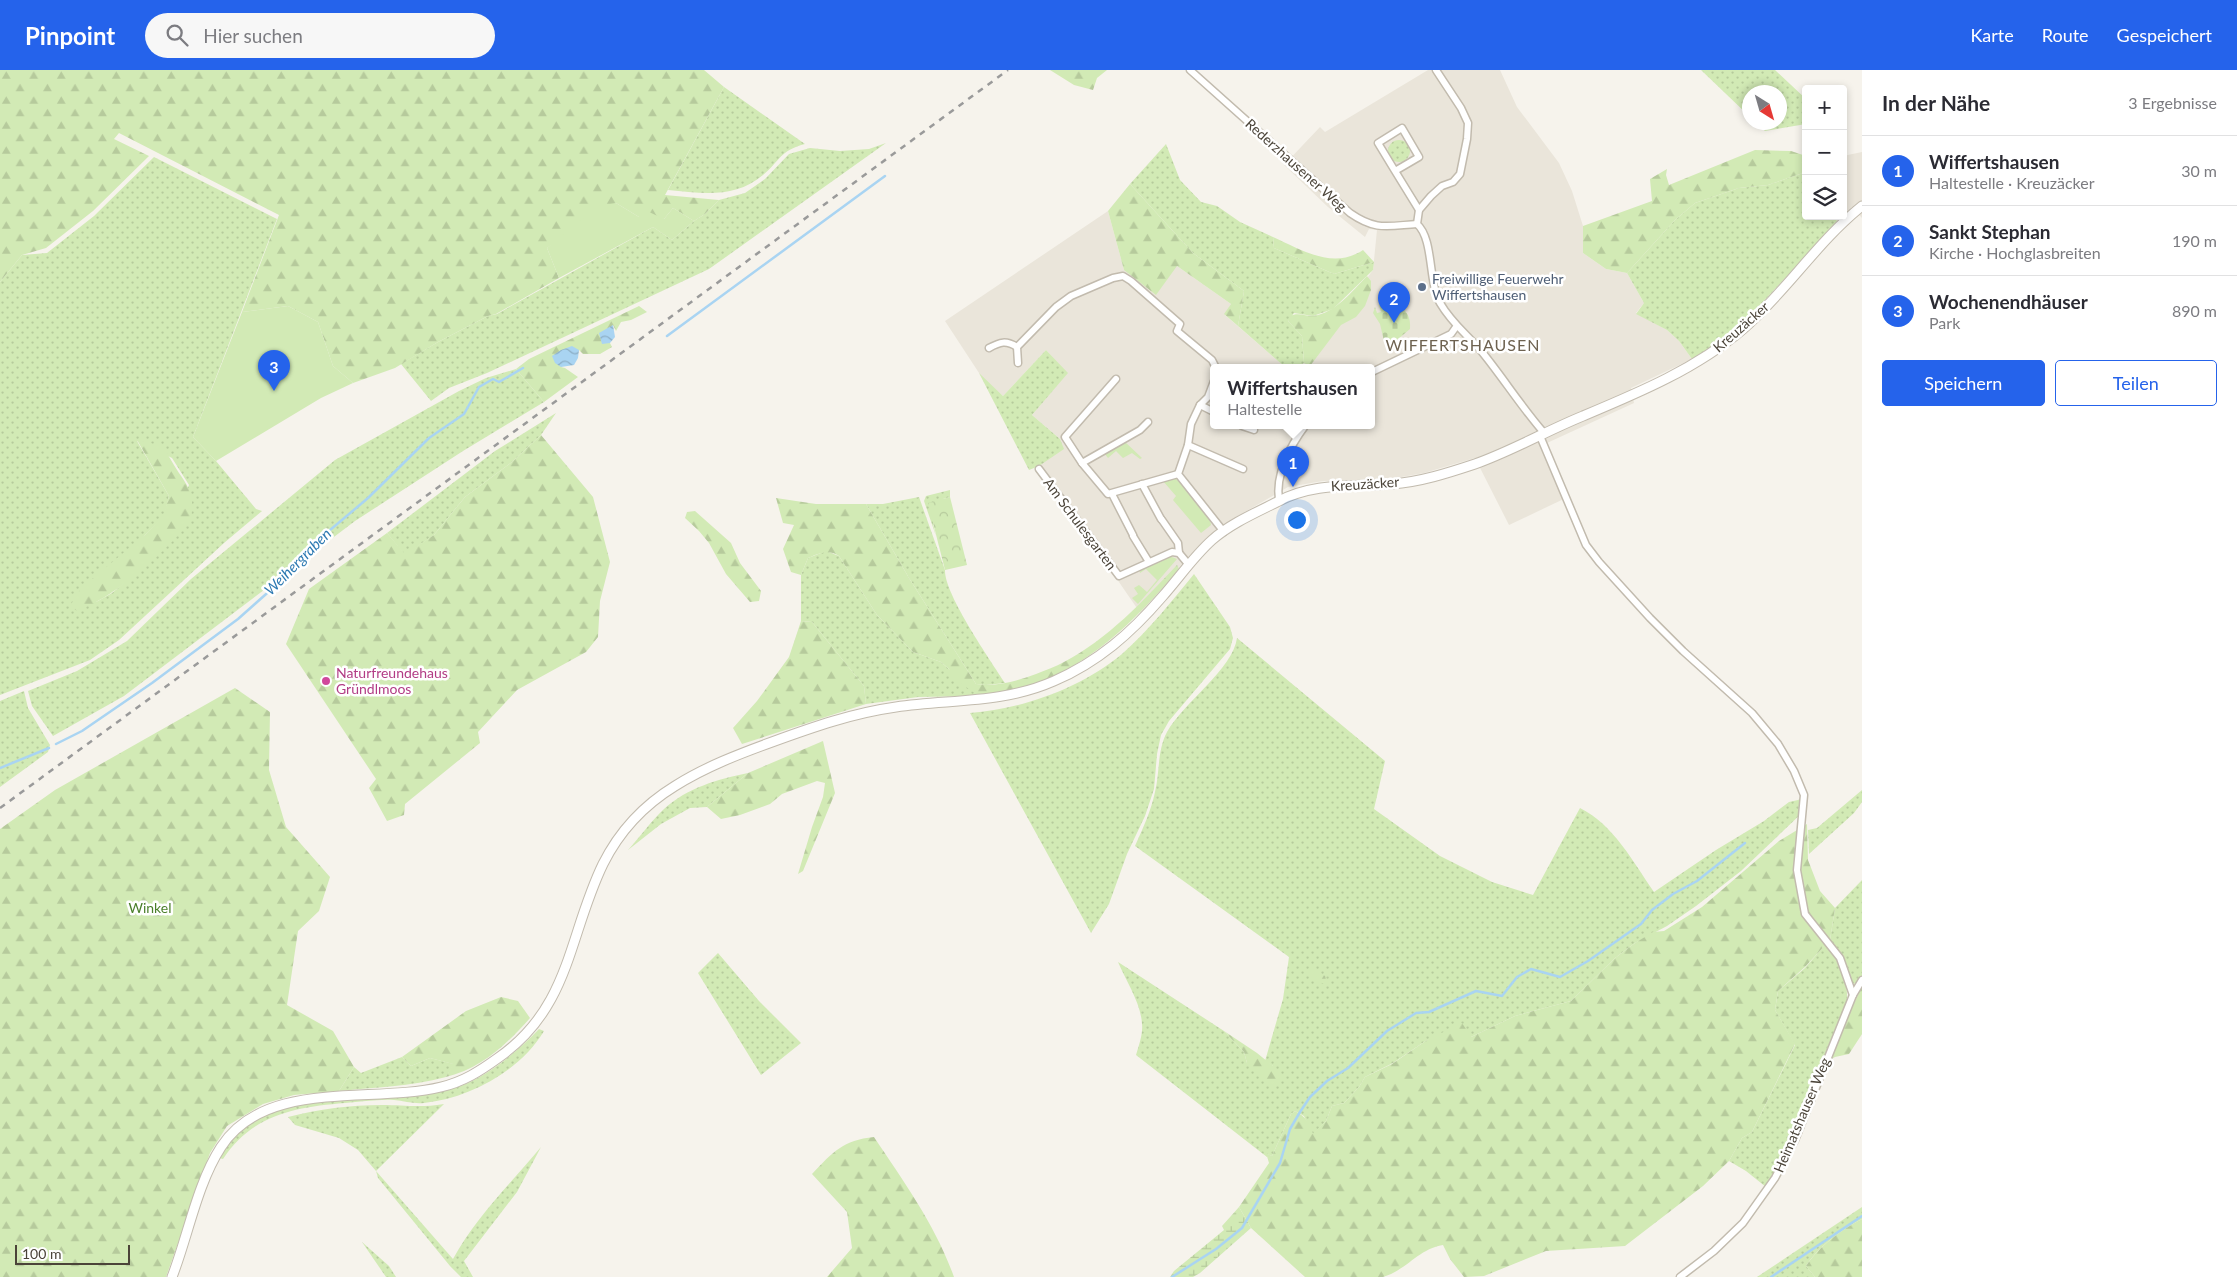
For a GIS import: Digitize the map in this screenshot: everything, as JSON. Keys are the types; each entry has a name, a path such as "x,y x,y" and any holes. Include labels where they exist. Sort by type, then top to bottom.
{"street":[{"name":"Rederzhausener Weg","path":"1190,70 1338,203 1362,222 1376,226 1417,224"},
{"path":"1436,70 1461,108 1468,123 1460,174 1453,182 1442,186 1430,196 1419,210 1417,224 1422,228 1425,237 1436,294 1456,328 1481,351 1542,435 1583,538 1599,562 1663,631 1752,713 1778,744 1794,771 1804,795 1797,870 1805,914 1840,958 1853,995"},
{"path":"1395,172 1419,157 1402,128 1378,143 1395,172 1419,210"},
{"name":"Kreuzäcker","path":"172,1277 209,1170 226,1140 241,1126 269,1108 293,1102 440,1087 466,1079 514,1047 526,1036 542,1016 560,985 589,897 605,860 628,826 648,805 671,788 702,770 730,758 843,717 897,706 990,699 1030,691 1057,680 1100,657 1134,628 1212,540 1279,500 1292,494 1328,486 1395,484 1424,479 1474,464 1659,382 1692,364 1726,342 1766,308 1825,239 1862,206"},
{"path":"1018,363 1017,347 1056,307 1071,296 1113,278 1123,276 1180,324 1177,331 1212,360 1214,364"},
{"path":"1375,371 1451,334 1456,328"},
{"path":"989,348 1002,342 1009,342 1017,347"},
{"path":"1116,379 1065,437 1082,464 1104,492 1112,494 1178,474"},
{"path":"1178,474 1188,445 1191,424 1200,405 1208,397 1210,392"},
{"path":"1200,405 1210,410"},
{"path":"1082,464 1140,430 1148,422"},
{"path":"1279,500 1278,482 1288,456 1303,429"},
{"path":"1188,445 1242,469"},
{"name":"Am Schulesgarten","path":"1039,469 1119,576 1164,554 1178,553"},
{"path":"1178,474 1224,532"},
{"path":"1142,484 1162,520 1178,543 1178,553 1189,565"},
{"path":"1112,494 1133,536 1149,562"},
{"name":"Heimatshauser Weg","path":"1680,1277 1714,1251 1743,1223 1776,1178 1794,1140 1853,995 1862,980"}],"shaded area":[{"path":"1428,70 1500,70 1517,107 1559,163 1572,191 1583,226 1583,253 1606,269 1627,273 1644,303 1636,313 1667,330 1679,341 1692,359 1631,388 1634,403 1547,443 1568,497 1509,525 1475,458 1424,473 1390,479 1323,481 1288,487 1231,520 1208,537 1141,614 1039,466 1060,439 1032,415 1067,373 1046,350 1003,396 981,376 945,321 1108,211 1124,270 1177,266 1231,304 1225,315 1281,364 1210,364 1210,429 1375,429 1375,364 1302,364 1373,270 1377,230 1369,229 1365,237 1328,207 1284,165 1320,127 1325,132"},
{"path":"1862,152 1862,218 1852,207 1847,211 1847,155"}],"green space":[{"path":"0,70 704,70 724,87 665,195 719,200 705,214 694,221 673,208 664,219 639,217 616,203 547,248 559,278 496,314 488,316 438,342 395,368 353,383 333,366 318,322 288,306 242,312 279,215 119,133 114,139 149,156 93,211 46,248 22,255 0,282"},
{"path":"1050,70 1107,70 1097,78 1093,90 1074,85"},
{"path":"1701,70 1775,70 1802,95 1802,125 1787,127 1787,85 1742,85 1742,109"},
{"path":"724,87 805,144 785,153 763,175 741,188 718,193 668,190"},
{"path":"1399,140 1407,143 1410,151 1407,159 1399,162 1391,159 1388,151 1391,143"},
{"path":"886,143 709,269 487,373 449,388 431,401 401,364 438,342 488,316 497,314 653,227 672,240 705,214 719,200 745,193 765,179 789,154 810,148 840,151 869,149"},
{"path":"1166,144 1180,180 1201,202 1217,206 1240,222 1273,237 1274,248 1334,274 1374,262 1373,270 1333,309 1313,316 1294,313 1288,321 1302,336 1304,363 1281,364 1238,326 1244,291 1193,253 1130,184"},
{"path":"1755,150 1791,151 1802,155 1802,173 1768,185 1739,188 1695,203 1675,220 1627,273 1606,269 1583,253 1583,226 1652,201 1650,179 1667,169 1666,175 1669,185"},
{"path":"154,157 277,219 193,437 216,461 256,509 262,511 224,543 119,640 90,660 0,695 0,282 22,255 47,253 94,216","holes":["137,441 172,458 189,485 157,555 112,593 96,602 145,535 164,517 169,496"]},
{"path":"1802,173 1802,220 1837,221 1752,313 1714,345 1692,359 1679,341 1667,330 1636,314 1644,303 1627,273 1675,220 1695,203 1739,188 1768,185"},
{"path":"1130,184 1193,253 1244,291 1238,326 1224,314 1231,304 1177,266 1156,295 1124,270 1108,211"},
{"path":"616,203 639,217 647,211 664,219 673,208 694,221 672,240 653,227 559,278 547,248 598,206"},
{"path":"1273,237 1306,252 1329,258 1352,256 1363,250 1374,262 1334,274 1274,248"},
{"path":"1367,276 1371,281 1371,290 1365,306 1356,317 1341,325 1312,364 1304,363 1302,336 1288,321 1290,316 1321,314 1329,311"},
{"path":"1396,304 1408,314 1410,329 1392,344 1387,344 1384,341 1380,324 1373,313 1375,307 1377,313 1381,312 1379,305"},
{"path":"288,306 318,322 333,366 353,383 321,398 216,461 193,437 242,312"},
{"path":"639,306 647,312 631,320 621,322 616,331 613,325 602,343 610,343 612,347 600,354 583,354 579,350 561,367 578,377 544,402 516,369 529,359"},
{"path":"1046,350 1068,373 1032,415 1060,439 1064,449 1039,466 1029,470 979,373 1003,396"},
{"path":"516,369 544,402 463,451 355,521 124,696 53,736 32,706 28,691 77,671 127,641 191,579 335,460 459,391 486,378"},
{"path":"556,413 541,435 512,462 465,497 434,535 405,555 387,533 495,451"},
{"path":"541,435 593,497 610,562 600,601 598,637 586,652 517,690 478,732 480,743 405,804 404,815 387,821 369,788 376,779 286,644 309,589 387,533 405,554 434,535 465,497 512,462"},
{"path":"137,440 160,446 167,453 186,483 192,498 191,516 179,534 143,569 107,596 77,611 70,606 81,588 145,535 163,517 169,496"},
{"path":"1124,441 1142,458 1140,459 1132,453 1123,458 1116,451 1108,458 1104,453"},
{"path":"1176,479 1210,519 1211,525 1201,533 1173,500 1176,496 1163,481"},
{"path":"950,490 950,497 943,499 933,524 936,536 924,501 926,496"},
{"path":"919,497 952,595 969,627 1005,683 976,684 909,578 866,504 883,504"},
{"path":"950,497 967,565 945,570 928,503"},
{"path":"776,498 816,504 866,504 909,578 976,684 991,685 1014,681 1054,667 1080,653 1110,631 1177,565 1179,569 1128,624 1088,656 1045,680 1021,688 979,696 953,678 949,669 941,662 913,652 877,615 839,556 824,552 808,558 801,575 791,572 783,549 794,525 783,523"},
{"path":"695,511 731,543 740,563 761,591 759,601 750,602 726,574 709,543 685,518 687,512"},
{"path":"826,551 839,556 877,615 913,652 941,662 979,696 918,697 866,704 864,686 812,622 801,621 801,575 808,558"},
{"path":"1167,555 1177,559 1138,604 1132,598 1138,594 1134,588 1139,585 1147,592 1157,580 1146,569 1140,573 1139,569"},
{"path":"1194,574 1230,627 1233,638 1230,649 1169,721 1161,735 1157,754 1154,789 1145,816 1127,854 1109,904 1091,933 970,713 990,711 1031,702 1070,687 1106,666 1142,635"},
{"path":"801,621 812,622 864,686 866,704 742,744 733,728 757,701 789,657"},
{"path":"1237,638 1385,761 1374,809 1440,856 1492,882 1533,895 1580,808 1592,815 1613,834 1654,892 1716,850 1764,821 1789,802 1803,797 1803,812 1741,871 1696,906 1667,926 1635,943 1615,958 1571,1001 1515,1016 1471,1037 1427,1040 1393,1063 1365,1077 1359,1087 1344,1103 1332,1106 1326,1121 1313,1135 1304,1116 1295,1111 1291,1114 1272,1156 1267,1154 1267,1157 1136,1055 1142,1032 1141,1016 1136,1000 1118,962 1224,1031 1244,1052 1247,1063 1273,1066 1265,1061 1283,999 1289,957 1135,846 1153,799 1157,784 1160,754 1167,732 1184,709 1227,662 1234,650"},
{"name":"Winkel","path":"235,688 270,712 269,770 286,827 330,877 319,911 298,931 287,1005 333,1031 354,1067 339,1091 294,1095 263,1104 227,1126 210,1153 166,1277 0,1277 0,829 55,790"},
{"path":"24,691 28,708 50,745 48,752 0,787 0,701"},
{"path":"823,741 835,793 803,871 798,874 823,797 825,783 817,781 782,794 770,804 740,815 721,819 707,807 748,773"},
{"path":"748,773 707,807 690,808 661,824 628,850 664,809 683,795 714,781"},
{"path":"1862,790 1862,802 1854,813 1809,854 1808,830 1817,828"},
{"path":"1807,824 1808,860 1820,891 1835,908 1830,940 1805,967 1778,991 1775,1010 1795,1044 1752,1132 1742,1138 1729,1161 1703,1186 1625,1246 1546,1251 1484,1276 1464,1277 1450,1259 1443,1245 1426,1251 1399,1270 1383,1277 1305,1277 1251,1228 1239,1207 1269,1163 1266,1153 1272,1156 1291,1114 1295,1111 1307,1121 1313,1134 1326,1121 1332,1106 1344,1103 1359,1087 1365,1077 1392,1064 1427,1040 1462,1023 1471,1037 1515,1016 1571,1001 1615,958 1635,943 1653,932 1664,931 1702,907 1779,841"},
{"path":"1862,880 1862,977 1854,984 1839,951 1830,940 1835,908"},
{"path":"1825,945 1836,956 1843,970 1847,1000 1792,1138 1766,1187 1746,1171 1729,1161 1742,1138 1752,1132 1795,1045 1775,1010 1778,991 1805,968"},
{"path":"718,953 759,1001 801,1043 761,1075 698,973"},
{"path":"1311,967 1325,976 1327,984 1313,978 1307,970"},
{"path":"1862,986 1862,1034 1849,1054 1835,1057 1828,1061"},
{"path":"501,997 518,1001 530,1018 503,1046 482,1062 446,1077 453,1064 430,1058 411,1066 402,1057 466,1011"},
{"path":"539,1029 544,1031 522,1058 508,1070 476,1089 441,1100 424,1103 376,1100 309,1107 292,1111 261,1123 247,1132 223,1159 219,1158 243,1129 273,1112 295,1106 345,1099 421,1095 444,1091 471,1082 496,1067 519,1049"},
{"path":"1224,1031 1273,1066 1281,1077 1273,1087 1261,1079 1247,1063 1244,1052"},
{"path":"402,1057 411,1066 430,1058 454,1064 446,1077 406,1085 339,1091 354,1067 361,1073"},
{"path":"444,1104 376,1171 358,1150 339,1138 295,1125 288,1117 323,1110 370,1105 420,1106"},
{"path":"874,1137 929,1222 954,1277 827,1277 852,1248 847,1212 812,1174 839,1148 854,1141"},
{"path":"541,1147 517,1192 464,1261 473,1277 461,1277 450,1266 378,1178 376,1171 453,1259 472,1229 494,1201"},
{"path":"1239,1207 1251,1228 1200,1273 1193,1277 1170,1277 1174,1271 1224,1230 1222,1226"},
{"path":"1862,1207 1862,1219 1831,1239 1806,1266 1815,1277 1757,1277"},
{"path":"1862,1219 1862,1277 1815,1277 1806,1266 1811,1259 1831,1239"},
{"path":"362,1242 389,1266 396,1277 386,1277"}],"water":[{"path":"613,325 615,337 610,343 602,344 599,333"},
{"path":"572,346 579,350 578,358 574,365 561,367 555,363 552,356"}],"waterway":[{"path":"667,336 885,176"},
{"name":"Weihergraben","path":"56,744 82,731 152,683 238,619 274,587 304,552 368,498 429,438 464,414 479,387 493,379 499,382 523,368"},
{"name":"Weihergraben","path":"0,768 49,748"},
{"path":"1172,1277 1216,1249 1242,1228 1280,1163 1290,1129 1310,1097 1327,1081 1348,1068 1387,1031 1416,1013 1429,1012 1476,991 1502,996 1517,977 1531,969 1560,977 1588,961 1641,924 1652,910 1673,894 1697,881 1745,843"},
{"path":"1771,1277 1862,1216"}],"railway":[{"path":"0,808 1008,70"}],"place":[{"name":"Freiwillige Feuerwehr Wiffertshausen","path":"1422,287"},
{"name":"Sankt Stephan","path":"1394,323"},
{"name":"Wochenendhäuser","path":"274,391"},
{"name":"Wiffertshausen","path":"1293,487"},
{"name":"Naturfreundehaus Gründlmoos","path":"326,681"}],"district":[{"name":"WIFFERTSHAUSEN","path":"1463,345"}]}
